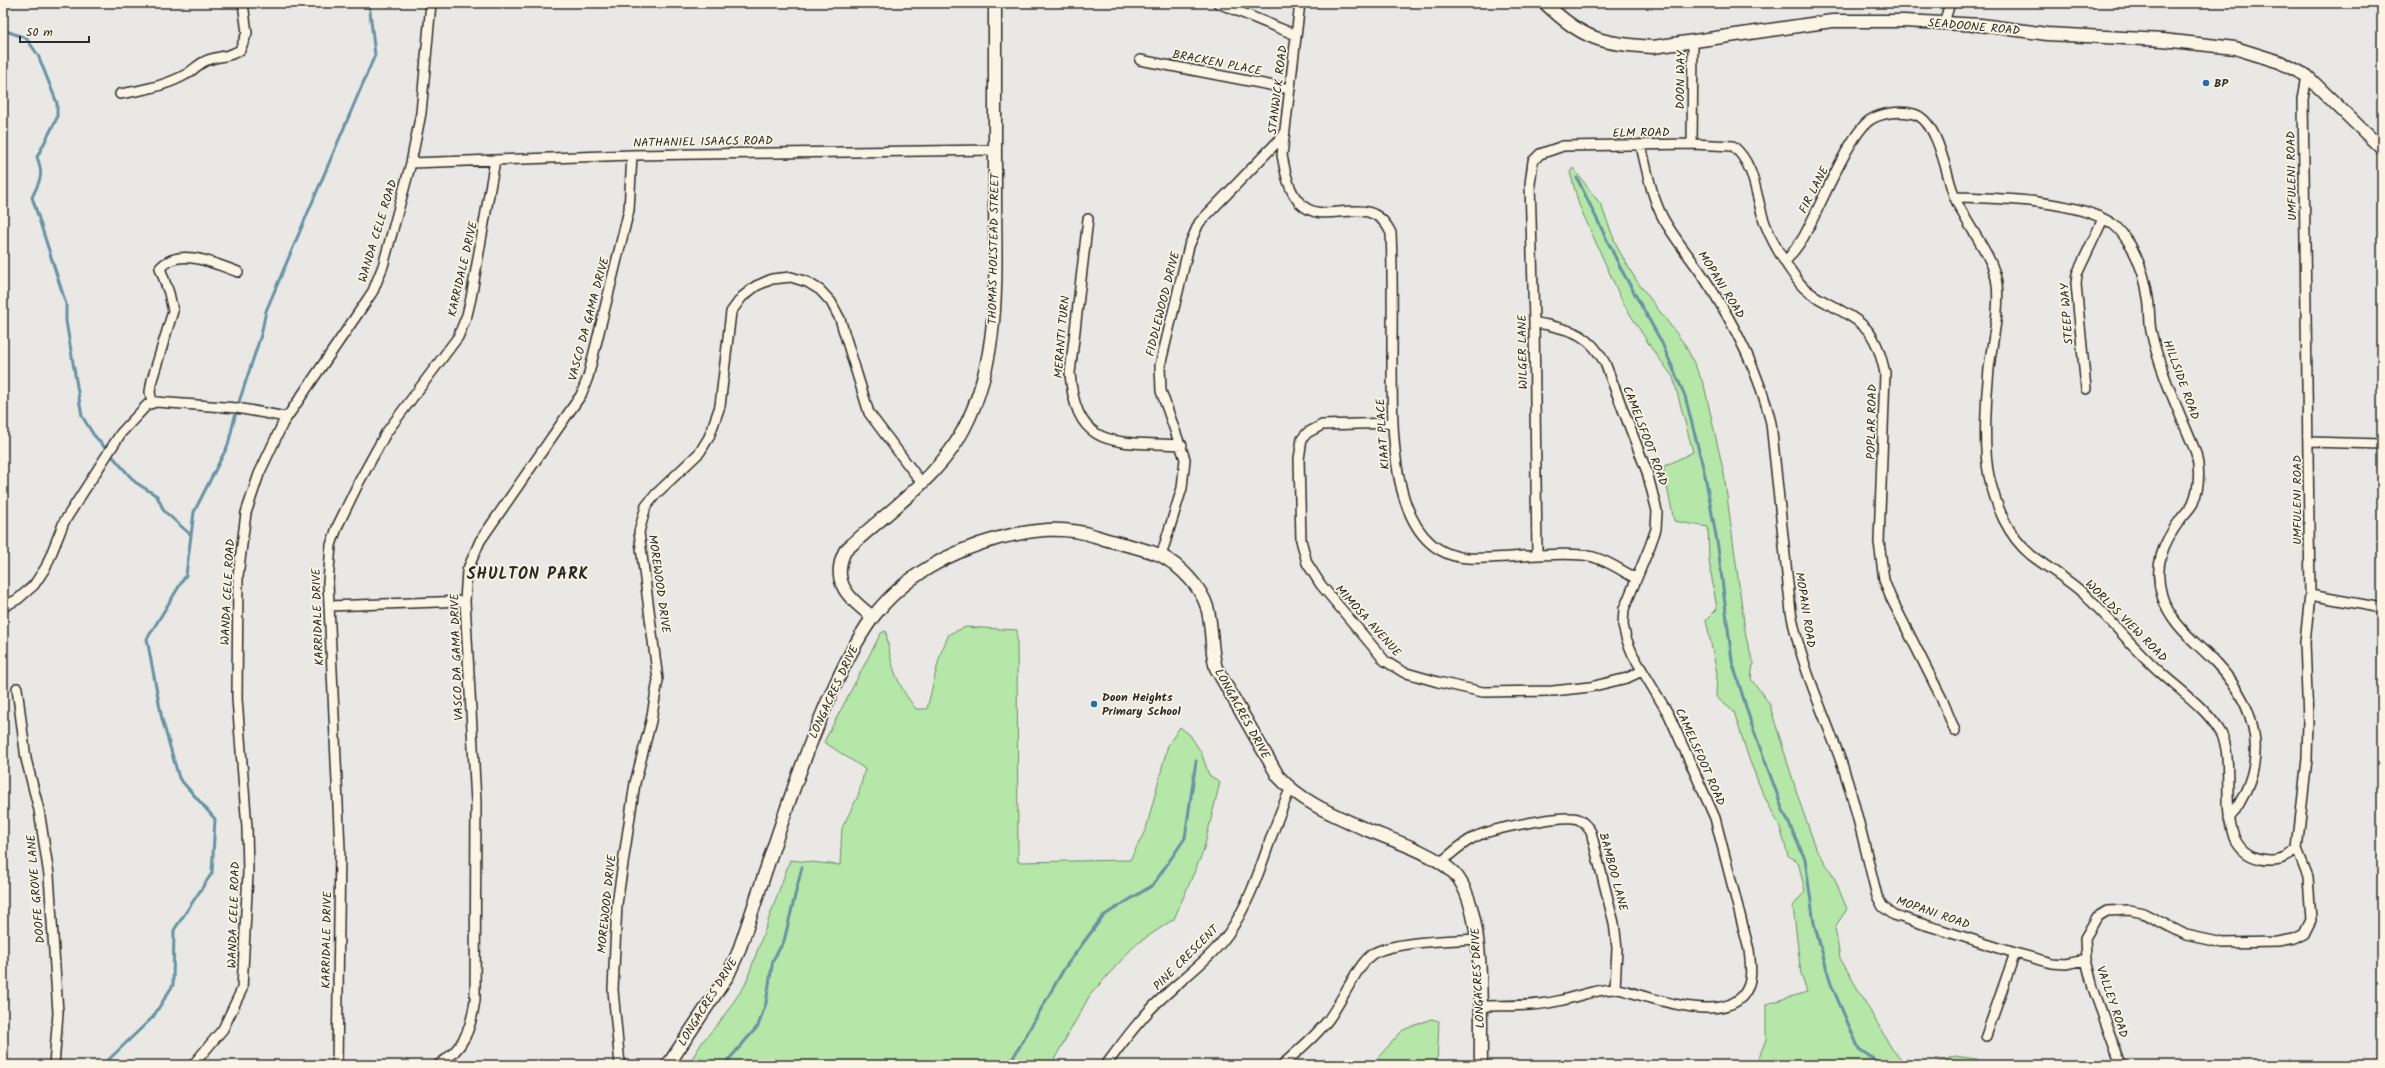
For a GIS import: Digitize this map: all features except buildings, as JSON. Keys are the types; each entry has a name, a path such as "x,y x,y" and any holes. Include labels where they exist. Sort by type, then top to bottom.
{"street":[{"path":"120,94 150,88 174,80 209,59 225,57 240,50 247,33 243,3"},
{"name":"WANDA CELE ROAD","path":"193,1065 223,1029 242,989 248,873 247,828 237,699 239,570 246,513 254,487 267,455 286,417 373,290 392,238 411,163 421,113 431,3"},
{"name":"THOMAS HOLSTEAD STREET","path":"873,617 848,595 842,587 838,576 839,563 845,551 921,482 940,463 956,442 978,397 986,369 995,311 995,3"},
{"path":"1218,3 1296,35"},
{"name":"STANWICK ROAD","path":"1288,179 1282,155 1300,3"},
{"name":"SEADOONE ROAD","path":"1545,3 1562,20 1583,34 1604,42 1652,47 1781,27 1832,21 1944,23 2047,34 2163,40 2235,48 2280,62 2307,76 2382,149"},
{"path":"1944,23 1950,3"},
{"name":"DOON WAY","path":"1692,144 1693,41"},
{"name":"BRACKEN PLACE","path":"1140,60 1290,89"},
{"name":"UMFULENI ROAD","path":"2307,76 2303,99 2310,596 2305,642 2308,721 2307,759 2297,849 2308,877 2311,920"},
{"name":"FIR LANE","path":"1786,261 1802,239 1860,129 1869,120 1880,115 1899,112 1916,114 1926,122 1934,133 1955,197"},
{"name":"FIDDLEWOOD DRIVE","path":"1161,556 1182,488 1186,469 1182,445 1161,391 1160,366 1194,233 1211,210 1284,135"},
{"name":"ELM ROAD","path":"1540,154 1563,146 1641,146 1692,144 1733,146 1741,152"},
{"name":"MOPANI ROAD","path":"1641,146 1650,186 1664,219 1719,301 1744,349 1766,402 1771,424 1790,612 1795,639 1805,671 1849,785 1877,896 1883,907 1894,915 2015,953 2065,964 2086,960"},
{"name":"NATHANIEL ISAACS ROAD","path":"411,163 632,155 995,150"},
{"name":"POPLAR ROAD","path":"1741,152 1748,163 1766,227 1798,281 1807,291 1854,317 1871,334 1879,347 1885,374 1879,542 1884,580 1890,596 1942,699 1955,731"},
{"name":"WILGER LANE","path":"1537,554 1534,322 1530,170 1533,161 1540,154"},
{"name":"VASCO DA GAMA DRIVE","path":"438,1065 450,1058 462,1046 472,1020 475,1000 476,802 465,601 467,571 480,541 581,395 588,377 629,210 632,155"},
{"name":"KARRIDALE DRIVE","path":"338,1065 340,849 329,606 329,563 331,545 338,525 386,434 458,337 467,315 486,220 495,160"},
{"name":"KIAAT PLACE","path":"1288,179 1293,194 1300,204 1309,210 1318,212 1368,211 1386,223 1391,233 1393,423 1396,468 1409,510 1421,530 1433,544 1447,554 1469,558 1537,554 1584,555 1602,560 1636,578"},
{"name":"HILLSIDE ROAD","path":"1955,197 1988,198 2048,204 2077,209 2114,225 2122,234 2136,259 2148,297 2151,330 2159,359 2196,453 2200,468 2198,489 2192,504 2162,546 2159,586 2165,606 2177,624 2216,664 2241,697 2254,731 2256,759 2250,784 2229,819"},
{"name":"WORLDS VIEW ROAD","path":"1955,197 1988,258 1997,282 1997,299 1989,369 1986,451 1987,469 1999,510 2007,526 2029,553 2084,594 2152,665 2211,718 2222,734 2226,747 2229,819 2234,837 2241,848 2254,858 2272,861 2286,858 2297,849"},
{"name":"MERANTI TURN","path":"1088,219 1070,374 1076,411 1083,423 1094,434 1111,440 1182,445"},
{"name":"STEEP WAY","path":"2086,389 2076,284 2077,274 2103,219"},
{"path":"152,403 150,392 152,380 173,311 169,293 160,268 163,264 182,258 196,258 238,272"},
{"name":"MOREWOOD DRIVE","path":"620,1065 613,990 617,904 635,783 651,721 658,680 639,532 641,520 649,502 700,452 709,437 720,406 727,332 731,312 742,297 756,286 772,279 791,277 807,282 820,290 831,302 840,319 869,413 921,482"},
{"name":"CAMELSFOOT ROAD","path":"1480,1006 1538,1004 1615,989 1669,1002 1703,1008 1718,1008 1733,1004 1745,994 1750,981 1749,950 1715,818 1669,716 1642,671 1626,638 1623,624 1624,609 1656,529 1657,511 1647,472 1605,363 1597,348 1585,337 1575,331 1534,322"},
{"path":"3,607 18,599 34,585 46,567 64,522 121,433 147,405 152,403 237,408 286,417"},
{"name":"MIMOSA AVENUE","path":"1393,423 1322,425 1307,433 1302,439 1299,459 1301,540 1307,563 1321,585 1385,661 1394,668 1410,674 1482,692 1553,691 1590,687 1627,678 1642,671"},
{"path":"2309,442 2382,444"},
{"name":"LONGACRES DRIVE","path":"668,1065 728,975 738,953 814,734 842,671 873,617 889,600 931,565 974,545 1044,529 1059,529 1089,534 1161,556 1180,570 1200,594 1207,606 1211,652 1216,668 1269,762 1290,790 1337,817 1440,863 1454,874 1464,889 1476,923 1481,1065"},
{"path":"2310,596 2382,608"},
{"path":"329,606 465,601"},
{"name":"DOOFE GROVE LANE","path":"17,688 26,759 39,810 49,875 58,1013 54,1065"},
{"name":"PINE CRESCENT","path":"1106,1065 1161,999 1216,949 1235,924 1251,894 1277,820 1290,790"},
{"name":"BAMBOO LANE","path":"1440,863 1473,837 1489,830 1508,826 1576,819 1585,824 1591,832 1614,923 1617,948 1615,989"},
{"name":"VALLEY ROAD","path":"2122,1065 2093,988 2086,960 2085,938 2091,926 2107,911 2116,909 2143,913 2186,935 2223,943 2278,942 2294,939 2304,934 2311,920"},
{"path":"1282,1065 1312,1038 1327,1022 1363,964 1372,954 1384,948 1476,939"},
{"path":"1986,1036 2015,953"}],"green space":[{"path":"1573,168 1601,205 1617,247 1636,280 1686,346 1704,385 1724,474 1746,637 1753,663 1751,679 1769,703 1801,806 1816,848 1833,875 1847,909 1835,927 1840,958 1892,1049 1907,1065 1756,1065 1766,1039 1766,1004 1807,992 1801,974 1793,906 1805,891 1798,862 1788,856 1780,827 1763,794 1749,759 1734,712 1716,697 1717,673 1706,620 1717,609 1709,561 1708,527 1674,521 1663,467 1693,452 1673,377 1652,349 1623,303 1579,205 1570,172"},
{"path":"966,627 1017,630 1018,862 1130,860 1146,829 1168,745 1180,727 1190,735 1201,752 1209,775 1220,782 1203,852 1174,919 1135,945 1090,995 1051,1065 688,1065 703,1041 721,1020 745,985 790,860 840,865 842,828 858,796 865,769 824,742 881,633 886,631 892,663 903,691 916,709 927,709 940,655 949,634"},
{"path":"1431,1019 1439,1021 1437,1065 1371,1065 1403,1030"},
{"path":"1955,1056 1977,1059 1978,1065 1931,1065"}],"waterway":[{"path":"103,1065 153,1017 173,985 174,930 212,873 215,819 179,778 162,719 147,639 186,575 194,512 228,445 237,408 261,335 266,311 375,55 369,3"},
{"path":"3,30 26,38 38,55 57,103 57,118 37,157 41,173 32,197 66,304 66,321 82,416 93,434 135,482 157,496 164,511 191,535"},
{"path":"1577,178 1621,269 1661,341 1685,396 1705,475 1718,547 1732,661 1751,723 1783,810 1805,859 1814,923 1831,984 1859,1049 1882,1065"},
{"path":"1009,1065 1064,969 1103,916 1153,885 1185,838 1196,761"},
{"path":"724,1065 758,1026 766,1003 773,960 784,941 802,867"}],"place":[{"name":"BP","path":"2206,83"},
{"name":"Doon Heights Primary School","path":"1094,704"}],"district":[{"name":"SHULTON PARK","path":"528,574"}]}
